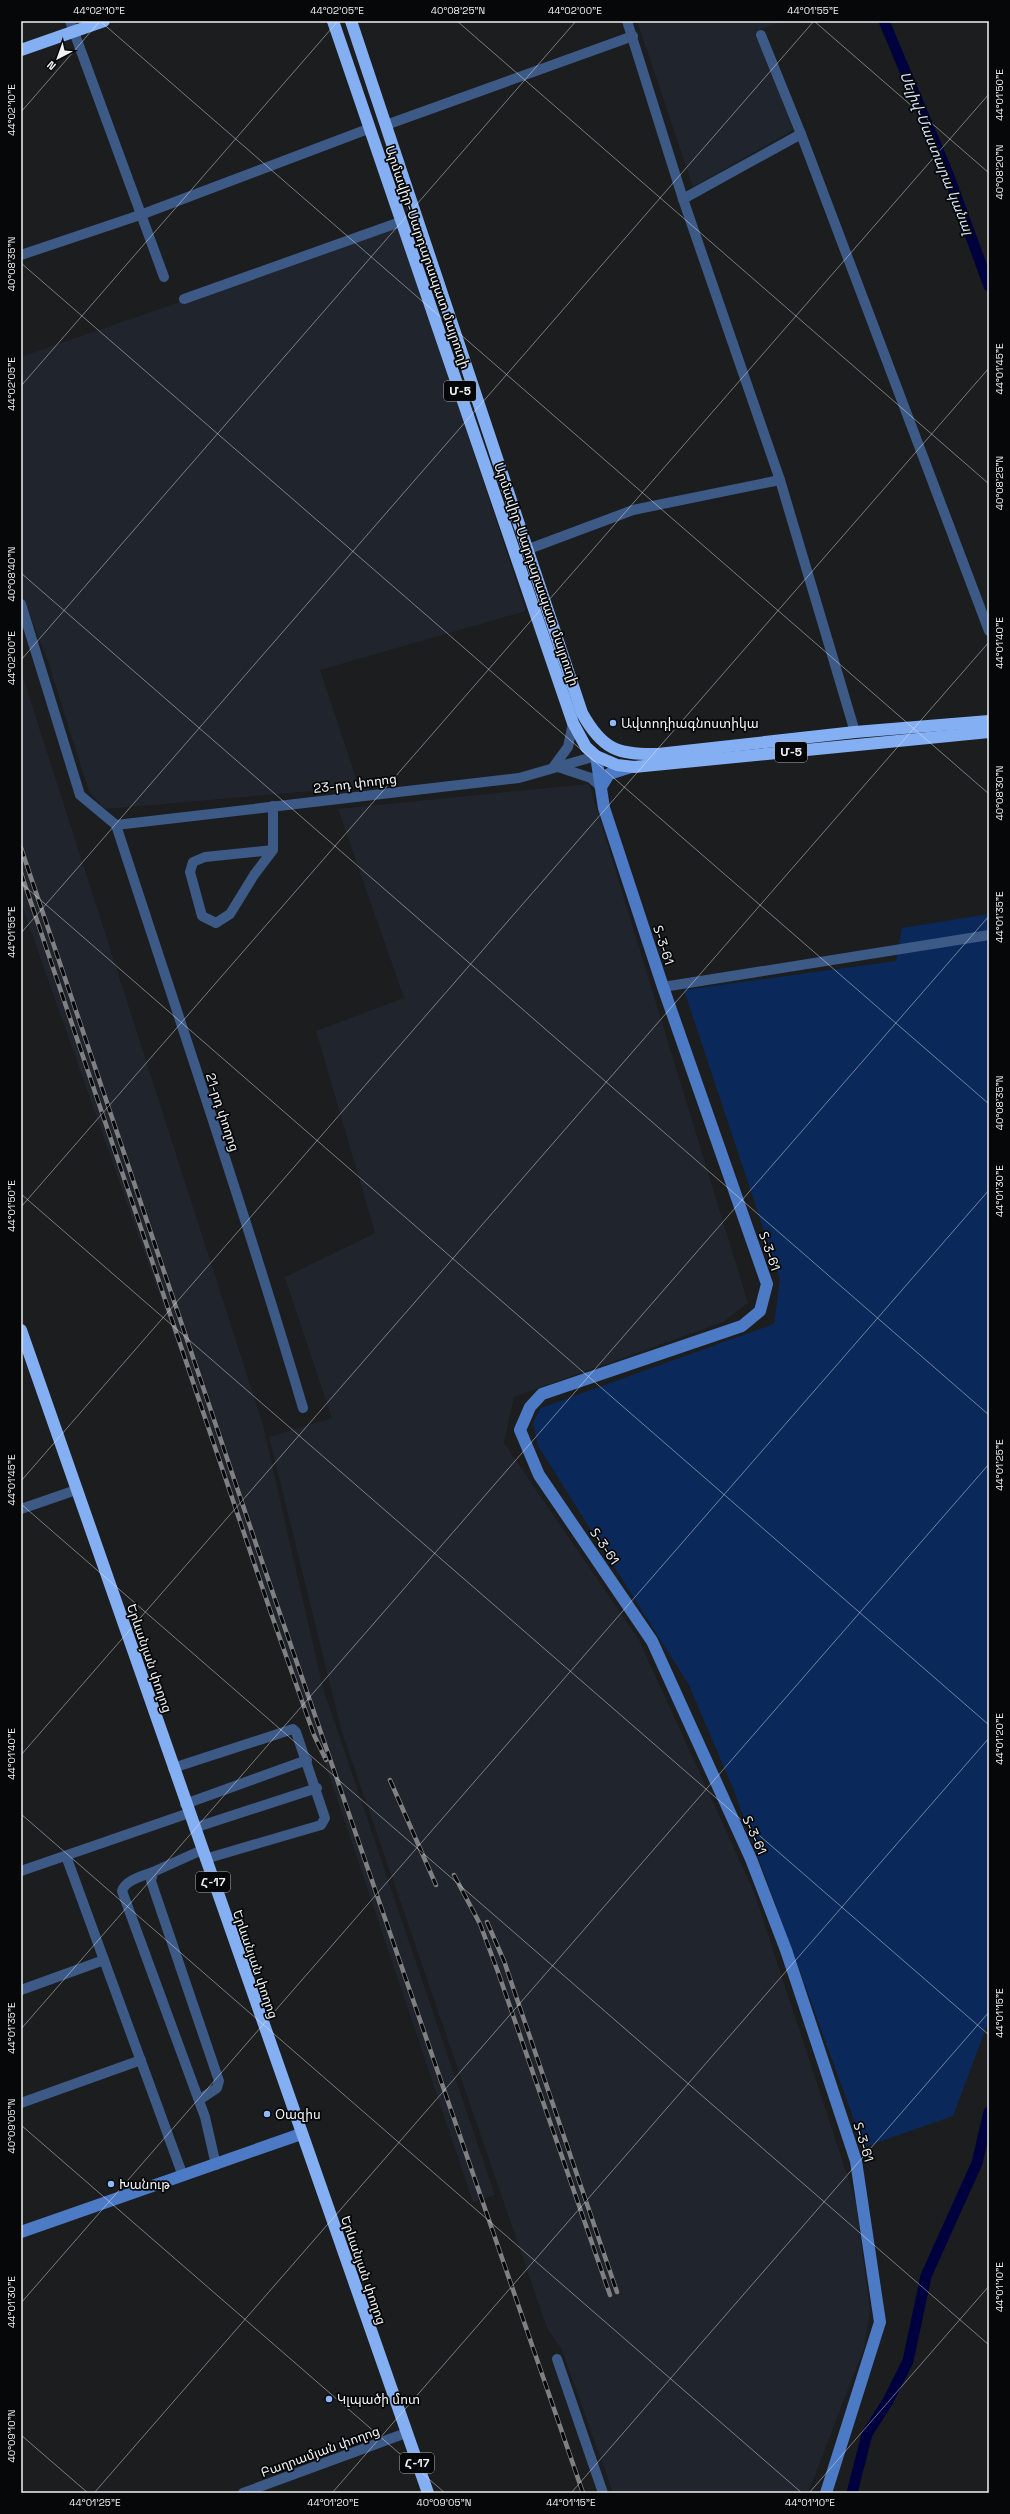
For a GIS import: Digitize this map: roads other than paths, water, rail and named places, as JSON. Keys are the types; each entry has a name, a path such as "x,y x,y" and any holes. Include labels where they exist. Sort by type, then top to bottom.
{"highway":[{"path":"21,50 72,26 104,21"},
{"name":"Արմավիր-Սարդարապատ մայրուղի","path":"333,21 368,129 469,417 573,723 579,736 596,756 617,765 633,767 989,732"},
{"name":"Արմավիր-Սարդարապատ մայրուղի","path":"351,21 526,550 582,713 594,733 603,743 621,752 634,754 658,754 855,732 989,721"},
{"path":"469,417 481,414"},
{"path":"596,756 603,743"},
{"name":"Երևանյան փողոց","path":"21,1330 203,1854 428,2493"}],"street":[{"path":"627,21 633,36 683,199 780,480 855,732"},
{"path":"72,26 143,214 164,277"},
{"path":"386,125 633,36"},
{"path":"761,36 801,134 989,631"},
{"path":"21,255 143,214 368,129"},
{"path":"683,199 801,134"},
{"path":"184,299 400,222"},
{"path":"526,550 633,510 780,480"},
{"path":"21,604 80,795 116,825"},
{"path":"573,723 568,747 554,766 573,770 591,778 601,787 609,774 633,767"},
{"name":"23-րդ փողոց","path":"116,825 519,778 554,766 596,756"},
{"name":"Տ-3-61","path":"596,756 604,808 663,987 767,1284 760,1311 742,1326 542,1394 530,1408 520,1430 539,1475 652,1641 751,1860 786,1950 856,2161 880,2322 826,2493"},
{"path":"273,806 273,850 254,875 230,914 216,923 202,916 190,872 193,862 205,857 273,850"},
{"name":"21-րդ փողոց","path":"116,825 232,1183 260,1262 303,1408"},
{"path":"663,987 989,935"},
{"path":"21,1509 76,1490"},
{"path":"173,1768 292,1729 296,1732 317,1788 325,1818 321,1825 203,1854 153,1872 123,1886 122,1891 199,2100 216,2165"},
{"path":"21,1871 66,1856 306,1760"},
{"path":"194,1828 317,1788"},
{"path":"66,1856 183,2176"},
{"path":"153,1872 151,1881 163,1920 219,2081 217,2088 199,2100"},
{"path":"21,1990 104,1960"},
{"path":"21,2103 141,2060"},
{"path":"21,2232 301,2134"},
{"path":"557,2359 603,2493"},
{"name":"Բաղրամյան փողոց","path":"243,2493 406,2433"}],"waterway":[{"name":"Սելիվ֊Մաստարա կանալ","path":"884,21 948,174 989,286"},
{"name":"Սելիվ֊Մաստարա կանալ","path":"852,2493 867,2434 888,2401 908,2361 926,2276 977,2163 989,2112"}],"railway":[{"path":"21,848 257,1547 583,2493"},
{"path":"21,873 271,1613 314,1735 326,1760"},
{"path":"390,1780 436,1885"},
{"path":"454,1875 480,1924 498,1972 610,2295"},
{"path":"487,1922 504,1961 617,2292"}],"place":[{"name":"Ավտոդիագնոստիկա","path":"613,723"},
{"name":"Օազիս","path":"267,2114"},
{"name":"Խանութ","path":"111,2184"},
{"name":"Կլպածի մոտ","path":"329,2399"}]}
